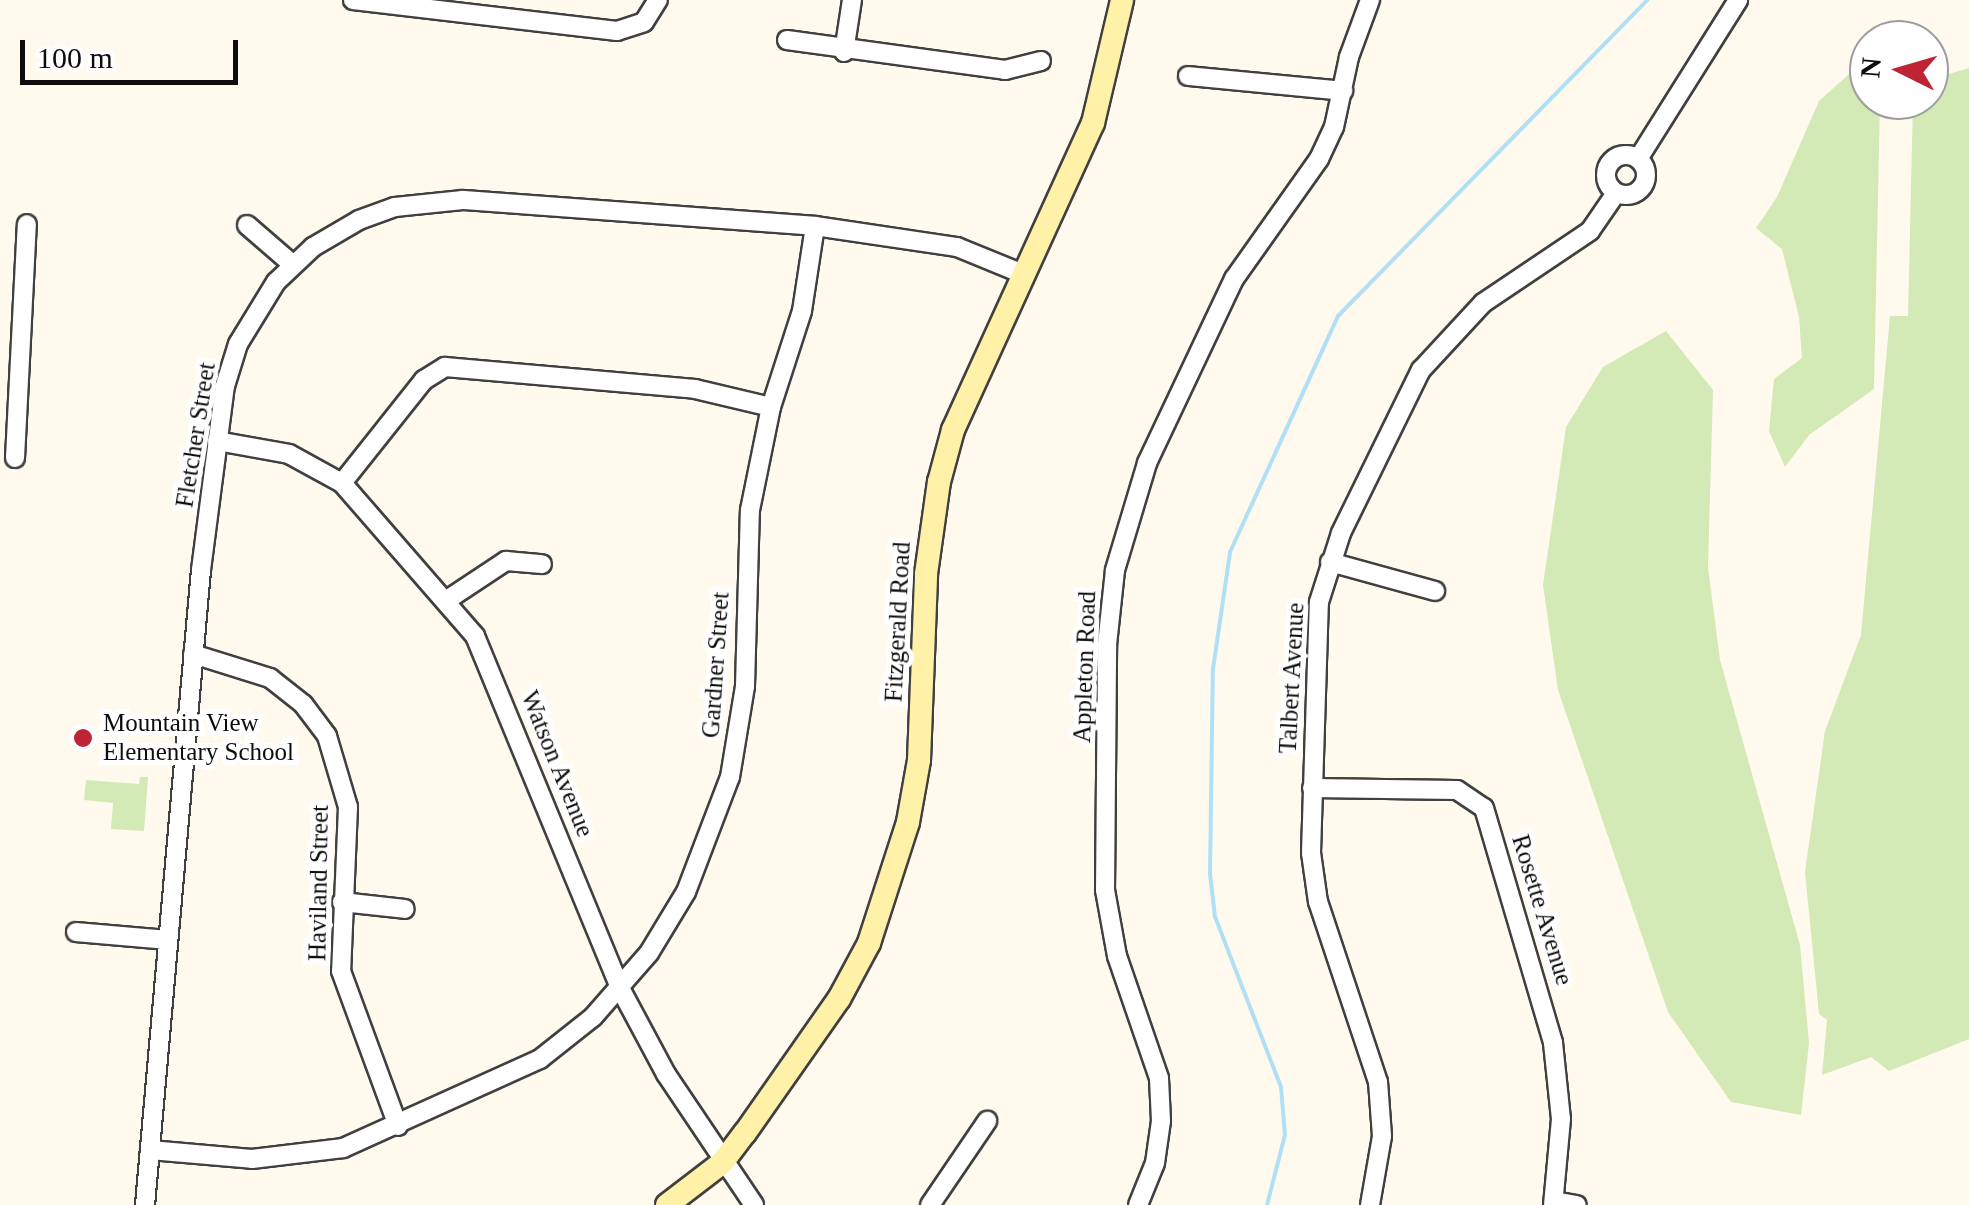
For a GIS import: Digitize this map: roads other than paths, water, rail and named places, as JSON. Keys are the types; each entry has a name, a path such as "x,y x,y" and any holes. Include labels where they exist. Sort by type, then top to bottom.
{"main road":[{"name":"Fitzgerald Road","path":"667,1205 722,1162 839,999 887,892 919,760 926,574 938,482 953,430 1093,123 1122,0"}],"street":[{"path":"353,0 470,6 617,31 654,8"},
{"path":"844,52 852,0"},
{"name":"Appleton Road","path":"1138,1205 1155,1163 1162,1121 1159,1078 1117,956 1106,890 1108,645 1116,570 1147,463 1234,279 1319,159 1344,91 1370,0"},
{"path":"1638,158 1738,0"},
{"path":"786,40 844,52 1005,70 1041,61"},
{"path":"1188,76 1344,91"},
{"path":"1622,155 1638,158 1646,173 1644,186 1634,194 1616,193 1606,181 1607,168 1622,155"},
{"name":"Talbert Avenue","path":"1370,1205 1382,1136 1378,1082 1318,902 1312,788 1314,640 1330,562 1406,397 1437,349 1483,303 1590,230 1616,193"},
{"name":"Fletcher Street","path":"145,1205 193,654 217,441 238,344 260,303 292,264 359,220 429,202 614,208 815,226 957,247 1023,274"},
{"path":"15,458 9,390 28,224"},
{"path":"247,225 292,264"},
{"name":"Gardner Street","path":"150,1150 293,1158 343,1148 540,1059 621,990 686,892 730,777 745,686 750,510 771,407 802,311 815,226"},
{"path":"342,483 424,380 445,367 695,389 771,407"},
{"name":"Watson Avenue","path":"217,441 289,454 342,483 447,600 492,668 621,990 722,1162 754,1205"},
{"path":"447,600 506,561 542,564"},
{"path":"1330,562 1435,591"},
{"name":"Haviland Street","path":"193,654 270,678 303,704 327,736 348,806 339,937 348,1004 398,1126"},
{"name":"Rosette Avenue","path":"1312,788 1457,790 1484,808 1553,1043 1561,1119 1553,1203"},
{"path":"342,902 405,910"},
{"path":"76,932 168,940"},
{"path":"930,1205 988,1121"},
{"path":"1553,1203 1576,1205"}],"waterway":[{"path":"1267,1205 1285,1135 1281,1087 1215,917 1210,874 1213,669 1230,552 1338,316 1647,0"}],"place":[{"name":"Mountain View Elementary School","path":"83,738"}]}
